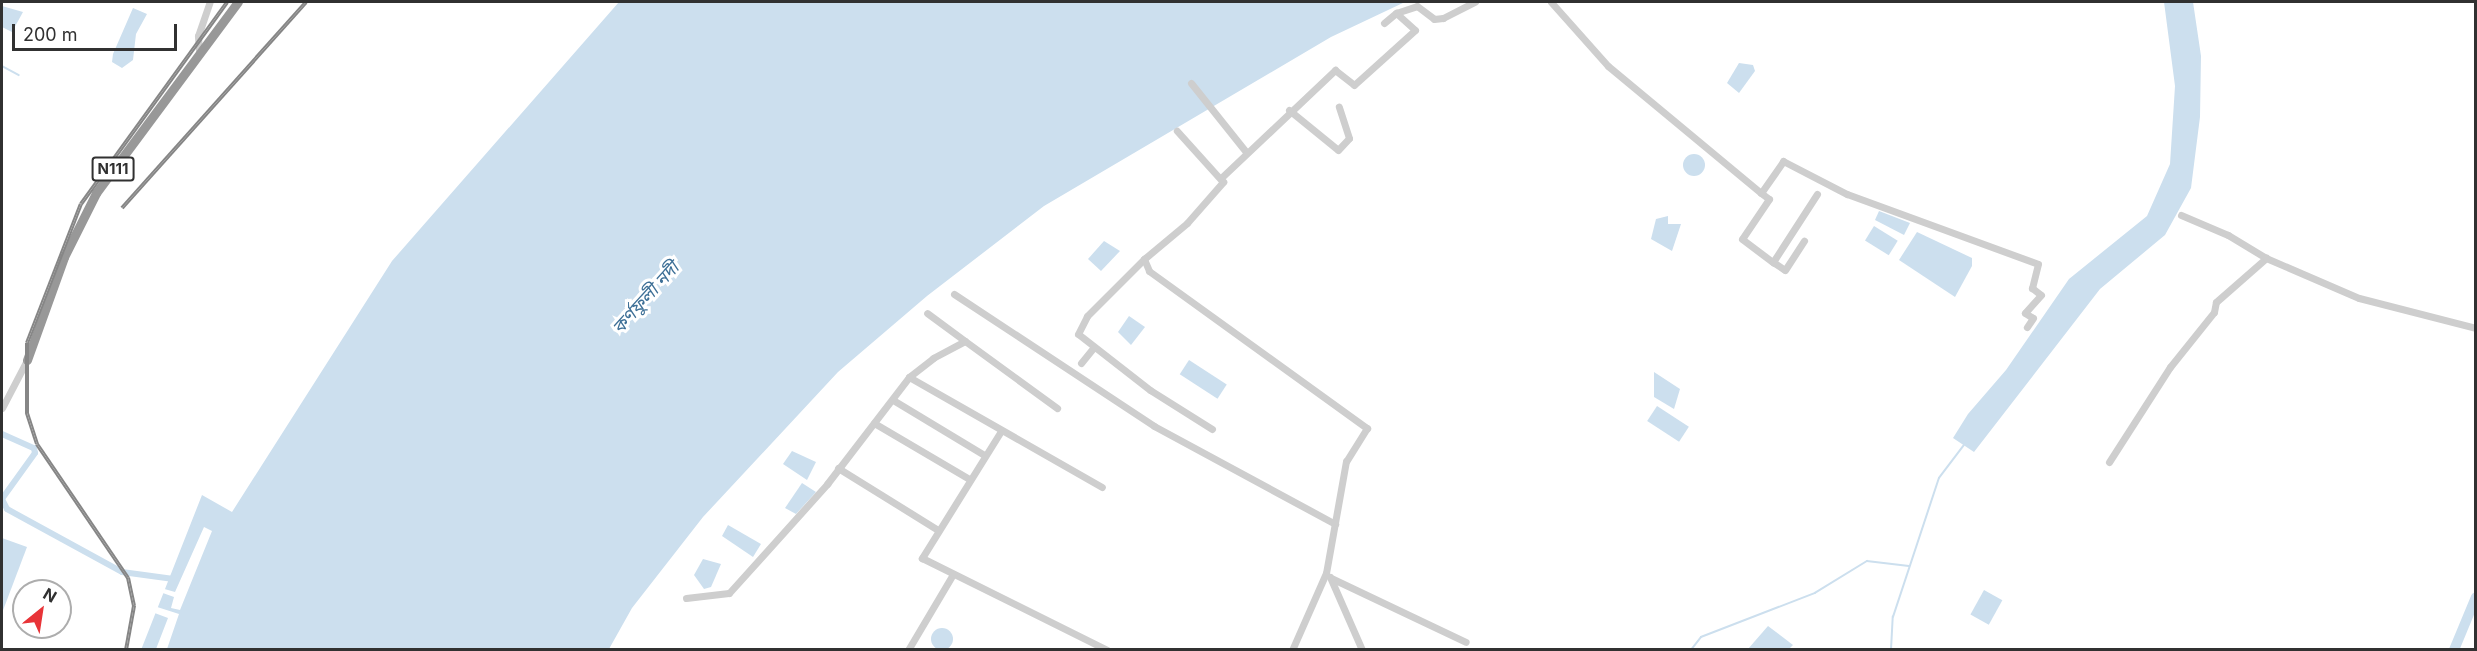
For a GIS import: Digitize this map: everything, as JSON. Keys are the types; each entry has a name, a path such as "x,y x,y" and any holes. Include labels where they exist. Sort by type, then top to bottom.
{"highway":[{"name":"N111","path":"27,360 64,257 96,193 199,51 238,2"}],"street":[{"path":"199,51 198,36 210,2"},
{"path":"1384,23 1396,14 1417,6 1434,19 1443,18 1475,2"},
{"path":"1551,2 1608,66 1769,200 1742,239 1785,270 1804,241"},
{"path":"1212,429 1093,348 1078,334 1087,316 1144,259 1217,192 1222,177 1289,110 1335,70 1354,85 1415,30 1396,14"},
{"path":"1191,83 1246,152"},
{"path":"1289,110 1338,150 1349,138 1339,108"},
{"path":"1177,131 1222,177"},
{"path":"1761,193 1783,162 1847,194 2038,264 2032,288 2041,296 2025,313 2033,318 2027,327"},
{"path":"1773,262 1817,194"},
{"path":"2181,215 2228,234 2266,258 2359,298 2475,328"},
{"path":"2109,462 2152,393 2214,312 2216,302 2266,258"},
{"path":"1144,259 1149,271 1367,428 1346,461 1328,576 1292,650"},
{"path":"954,294 1154,426 1335,524"},
{"path":"927,313 1057,408"},
{"path":"686,598 729,593 838,468 909,378 933,358 965,341"},
{"path":"1081,363 1093,348"},
{"path":"2,408 27,360"},
{"path":"909,378 1102,487"},
{"path":"893,400 984,455"},
{"path":"874,423 969,479"},
{"path":"1000,431 922,558 952,576 1107,650"},
{"path":"838,468 938,530"},
{"path":"908,650 952,576"},
{"path":"1328,576 1466,642"},
{"path":"1328,576 1362,650"}],"water":[{"name":"কর্ণফুলী নদী","path":"619,2 1405,2 1331,37 1044,206 927,296 838,372 703,517 632,608 609,649 141,650 202,495 232,512 392,261"},
{"path":"2164,2 2193,2 2201,56 2200,117 2191,188 2165,235 2100,289 1974,452 1953,438 1968,414 2006,370 2069,279 2147,216 2170,164 2175,86"},
{"path":"2,6 23,12 12,32 2,27"},
{"path":"133,8 147,14 136,34 133,60 122,68 112,62 113,54"},
{"path":"1739,63 1753,65 1755,71 1739,93 1727,83"},
{"path":"1694,154 1702,157 1705,165 1702,173 1694,176 1686,173 1683,165 1686,157"},
{"path":"1879,211 1910,223 1904,235 1875,220"},
{"path":"1668,216 1668,224 1681,224 1672,251 1651,239 1656,219"},
{"path":"1874,226 1898,241 1889,255 1865,240"},
{"path":"1917,232 1972,258 1972,266 1955,297 1899,260"},
{"path":"1104,241 1120,251 1101,271 1088,259"},
{"path":"1129,316 1145,327 1131,345 1118,332"},
{"path":"1189,360 1227,385 1217,399 1180,374"},
{"path":"1654,372 1680,389 1674,409 1654,397"},
{"path":"1657,406 1689,427 1679,442 1647,421"},
{"path":"792,451 816,462 807,480 783,464"},
{"path":"802,483 816,492 796,514 785,508"},
{"path":"728,525 761,544 753,557 722,536"},
{"path":"2,538 27,547 15,579 12,579 12,587 2,613"},
{"path":"703,559 721,564 711,587 704,589 694,575"},
{"path":"1984,590 2002,600 1989,625 1970,614"},
{"path":"1768,626 1793,645 1789,649 1748,649"},
{"path":"942,628 950,631 953,639 950,647 942,650 934,647 931,639 934,631"}],"pier":[{"path":"204,527 212,531 180,610 171,608 174,597 160,592 161,588 175,592"},
{"path":"154,606 179,614 167,649 156,649 168,618 152,612"}],"waterway":[{"path":"2,66 19,75"},
{"path":"2,434 34,448 35,453 2,499 7,509 122,572 174,579"},
{"path":"1891,650 1893,617 1939,478 1964,445"},
{"path":"1691,650 1701,637 1815,593 1867,561 1909,566"},
{"path":"2454,650 2476,597"}],"railway":[{"path":"126,650 134,606 128,578 37,444 27,413 27,343 81,204 227,2"},
{"path":"122,208 306,2"}]}
